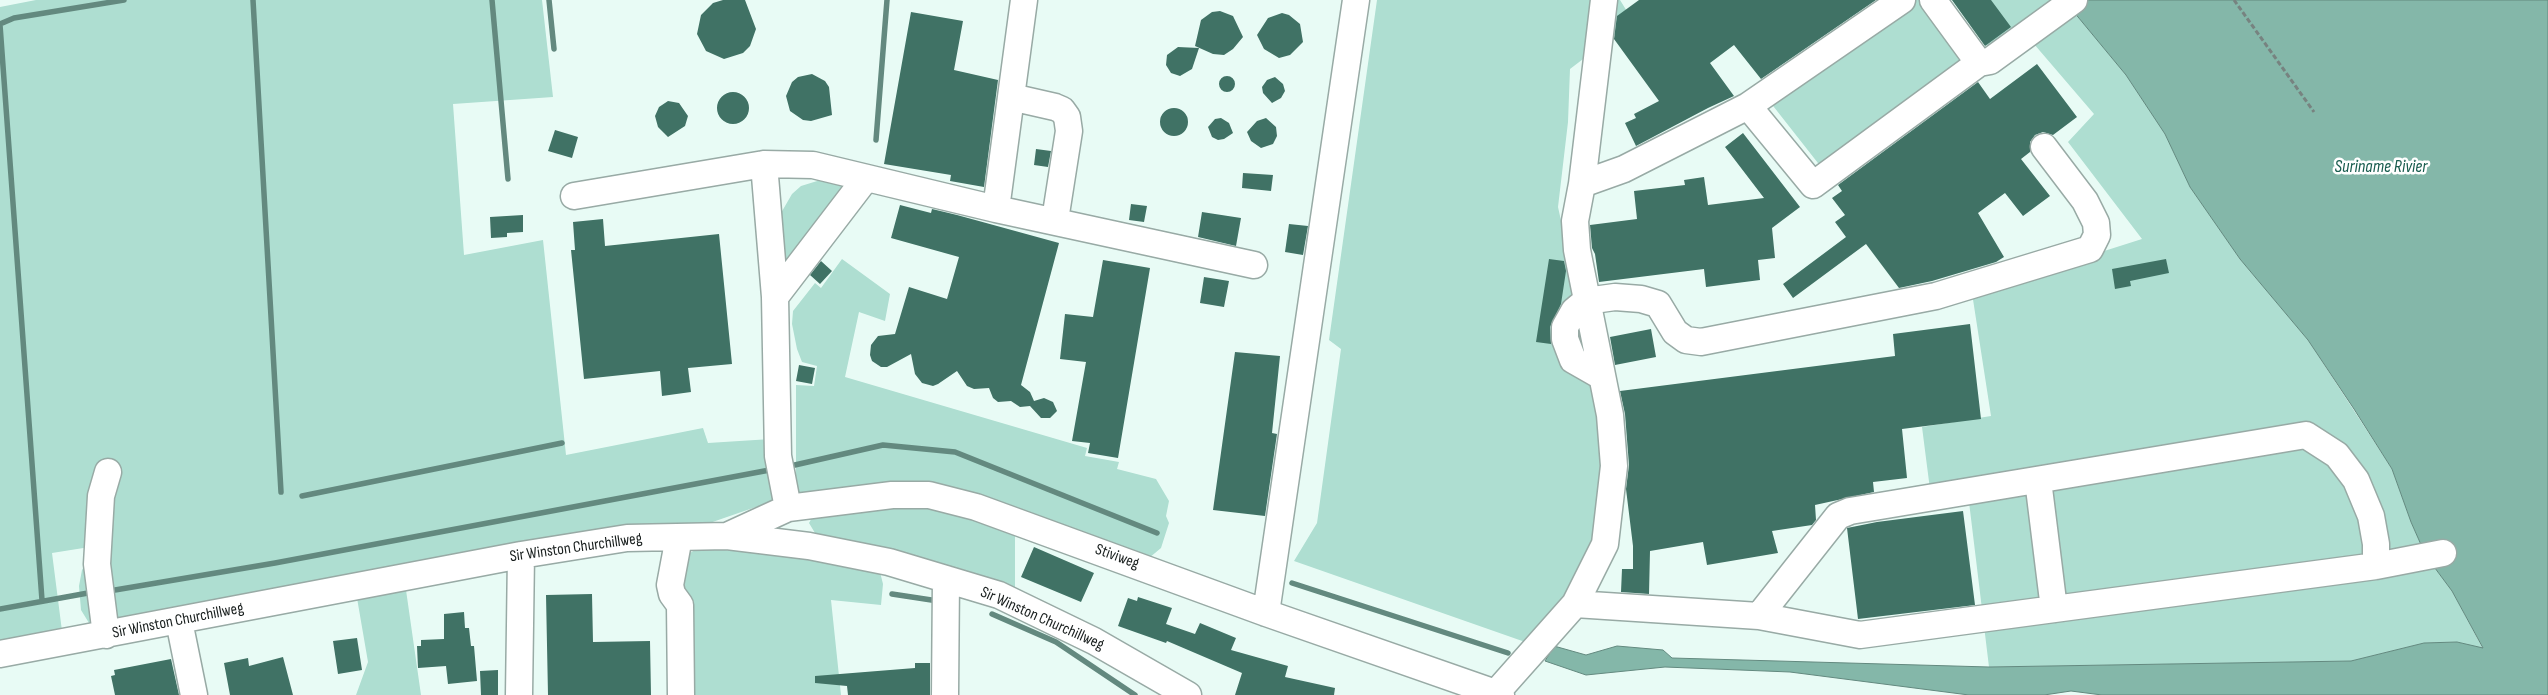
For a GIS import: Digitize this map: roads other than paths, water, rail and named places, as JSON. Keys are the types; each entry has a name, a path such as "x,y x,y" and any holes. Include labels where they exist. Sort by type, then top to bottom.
{"street":[{"path":"996,209 1024,0"},
{"path":"1266,613 1356,0"},
{"path":"1499,694 1575,604 1605,544 1614,466 1610,415 1586,301 1577,250 1575,221 1582,184 1604,0"},
{"path":"1582,184 1624,168 1748,106 1902,0"},
{"path":"1933,0 1979,63"},
{"path":"1748,106 1813,185 1979,63 1990,61 2074,0"},
{"path":"1011,97 1056,107 1067,117 1069,131 1055,220"},
{"path":"1586,301 1615,297 1641,299 1658,304 1675,332 1686,340 1701,342 1936,296 2075,254 2090,248 2097,235 2096,223 2085,201 2044,147"},
{"path":"574,196 764,164 813,165 996,209 1055,220 1254,265"},
{"path":"764,164 775,297 778,456 785,498"},
{"path":"775,297 866,178"},
{"path":"1759,616 1838,516 1850,511 2306,435 2337,455 2356,480 2371,516 2376,544 2376,566"},
{"path":"106,635 97,564 101,496 108,472"},
{"path":"2038,480 2054,609"},
{"name":"Stiviweg","path":"727,536 785,498 929,495 976,507 1266,613 1499,694"},
{"name":"Sir Winston Churchillweg","path":"0,654 521,555 627,538 727,536 809,546 889,562 999,595 1094,641 1188,695"},
{"path":"679,537 670,585 672,594 680,606 681,695"},
{"path":"1575,604 1759,616 1860,635 2376,566 2443,553"},
{"path":"519,695 521,555"},
{"path":"945,695 946,579"},
{"path":"179,621 194,695"}],"water":[{"name":"Suriname Rivier","path":"2064,0 2548,0 2548,695 2102,695 2071,691 2044,695 1969,695 1790,672 1665,667 1586,675 1545,661 1554,646 1586,655 1617,646 1663,650 1672,658 1989,667 2351,661 2424,643 2457,642 2483,648 2452,591 2426,556 2411,522 2392,469 2354,409 2308,340 2240,259 2190,187 2165,134 2126,75"}],"waterway":[{"path":"0,24 14,18 124,0"},
{"path":"253,0 281,492"},
{"path":"492,0 508,179"},
{"path":"549,0 554,49"},
{"path":"876,140 887,0"},
{"path":"0,25 42,600"},
{"path":"302,496 562,443"},
{"path":"786,467 883,445 955,452 1157,533"},
{"path":"115,590 275,563 775,469"},
{"path":"1292,583 1508,653"},
{"path":"0,609 88,593"},
{"path":"892,594 938,601"},
{"path":"992,614 1056,642 1135,695"}]}
